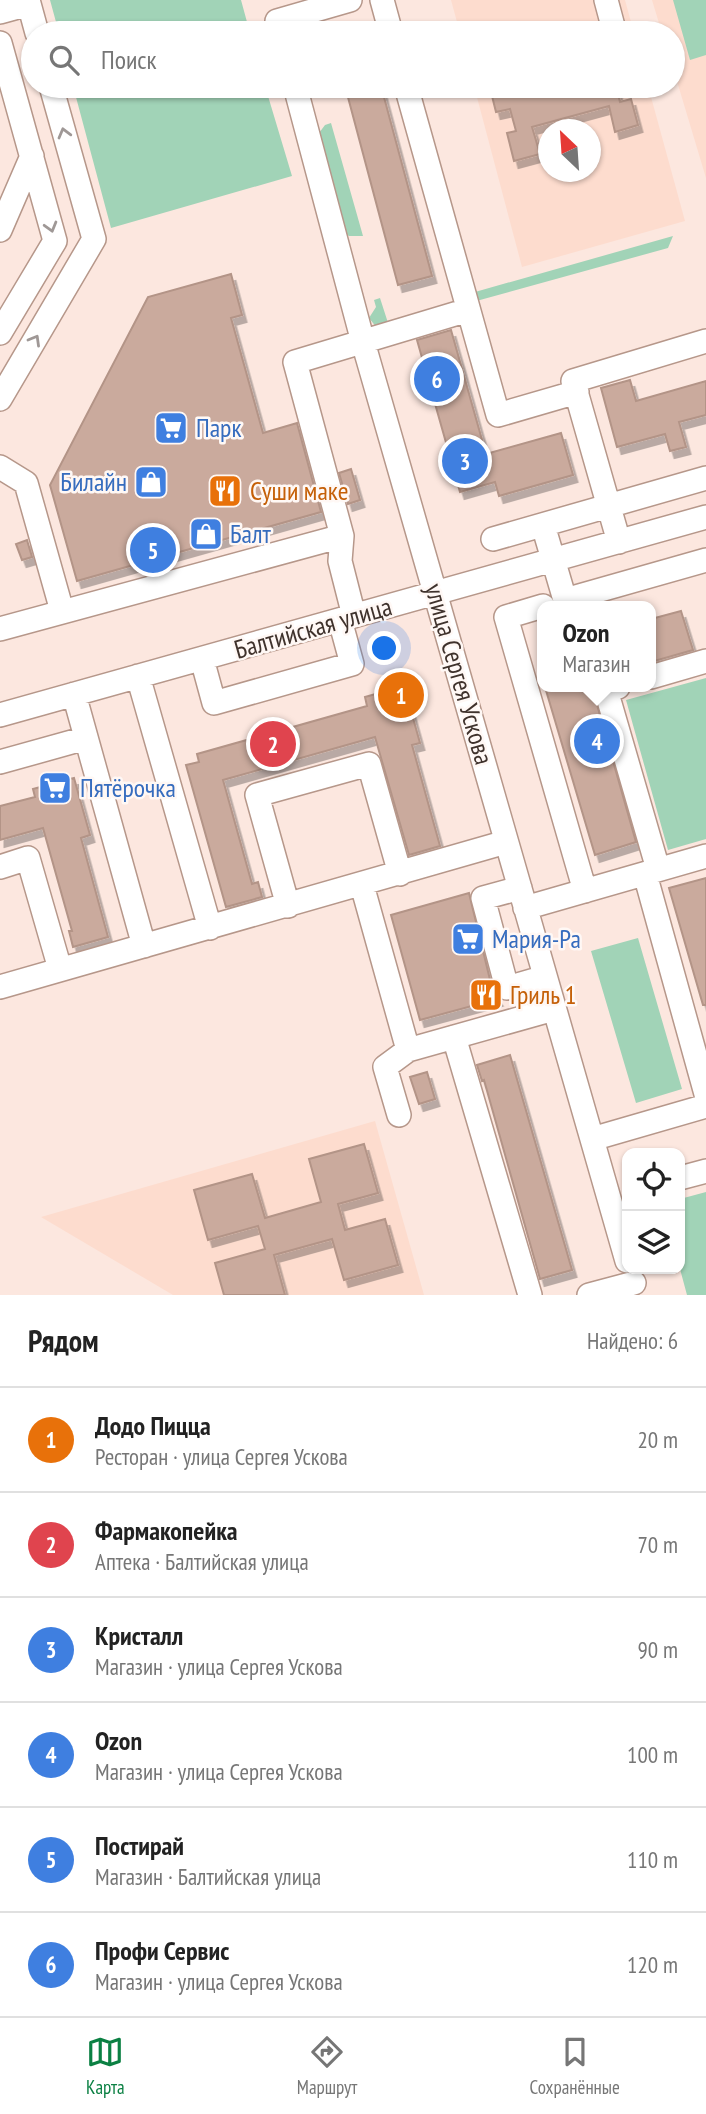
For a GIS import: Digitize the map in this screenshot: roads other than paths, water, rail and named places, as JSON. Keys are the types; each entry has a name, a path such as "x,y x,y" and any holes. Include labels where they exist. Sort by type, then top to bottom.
{"street":[{"path":"276,18 350,0"},
{"path":"382,0 388,21"},
{"path":"606,0 612,21"},
{"path":"0,12 28,2 34,21"},
{"path":"0,43 10,116 32,156 55,241 0,333"},
{"path":"0,399 94,239 54,98"},
{"name":"улица Сергея Ускова","path":"298,98 363,342 554,1009 592,1139 618,1197 632,1277"},
{"path":"409,98 498,415 577,392"},
{"path":"0,230 32,156"},
{"path":"202,659 214,703 352,664 340,562 342,536 295,362 468,310"},
{"path":"619,542 573,381 706,341"},
{"path":"0,467 26,483 62,611"},
{"path":"494,539 706,478"},
{"name":"Балтийская улица","path":"0,715 706,517"},
{"path":"543,525 553,561 550,601"},
{"path":"0,629 342,536"},
{"path":"561,601 706,560"},
{"path":"537,608 506,617 585,891"},
{"path":"656,676 706,661"},
{"path":"138,676 210,928"},
{"path":"607,692 706,1094"},
{"path":"74,694 144,946"},
{"path":"0,762 86,738"},
{"path":"288,906 257,795 369,764 400,874"},
{"path":"0,986 506,842"},
{"path":"545,977 508,988 483,898 522,898 585,891 706,856"},
{"path":"0,867 28,859 60,969"},
{"path":"362,885 408,1050"},
{"path":"399,1115 385,1067 408,1050 554,1009"},
{"path":"454,1037 530,1295"},
{"path":"592,1139 706,1106"},
{"path":"685,1177 706,1171"},
{"path":"589,1295 632,1277"}],"place":[{"name":"Профи Сервис","path":"437,379"},
{"name":"Парк","path":"171,428"},
{"name":"Кристалл","path":"465,461"},
{"name":"Билайн","path":"151,482"},
{"name":"Суши маке","path":"225,491"},
{"name":"Балт","path":"206,534"},
{"name":"Постирай","path":"153,550"},
{"name":"Додо Пицца","path":"401,695"},
{"name":"Ozon","path":"597,741"},
{"name":"Фармакопейка","path":"273,744"},
{"name":"Пятёрочка","path":"55,788"},
{"name":"Мария-Ра","path":"468,939"},
{"name":"Гриль 1","path":"486,995"}]}
